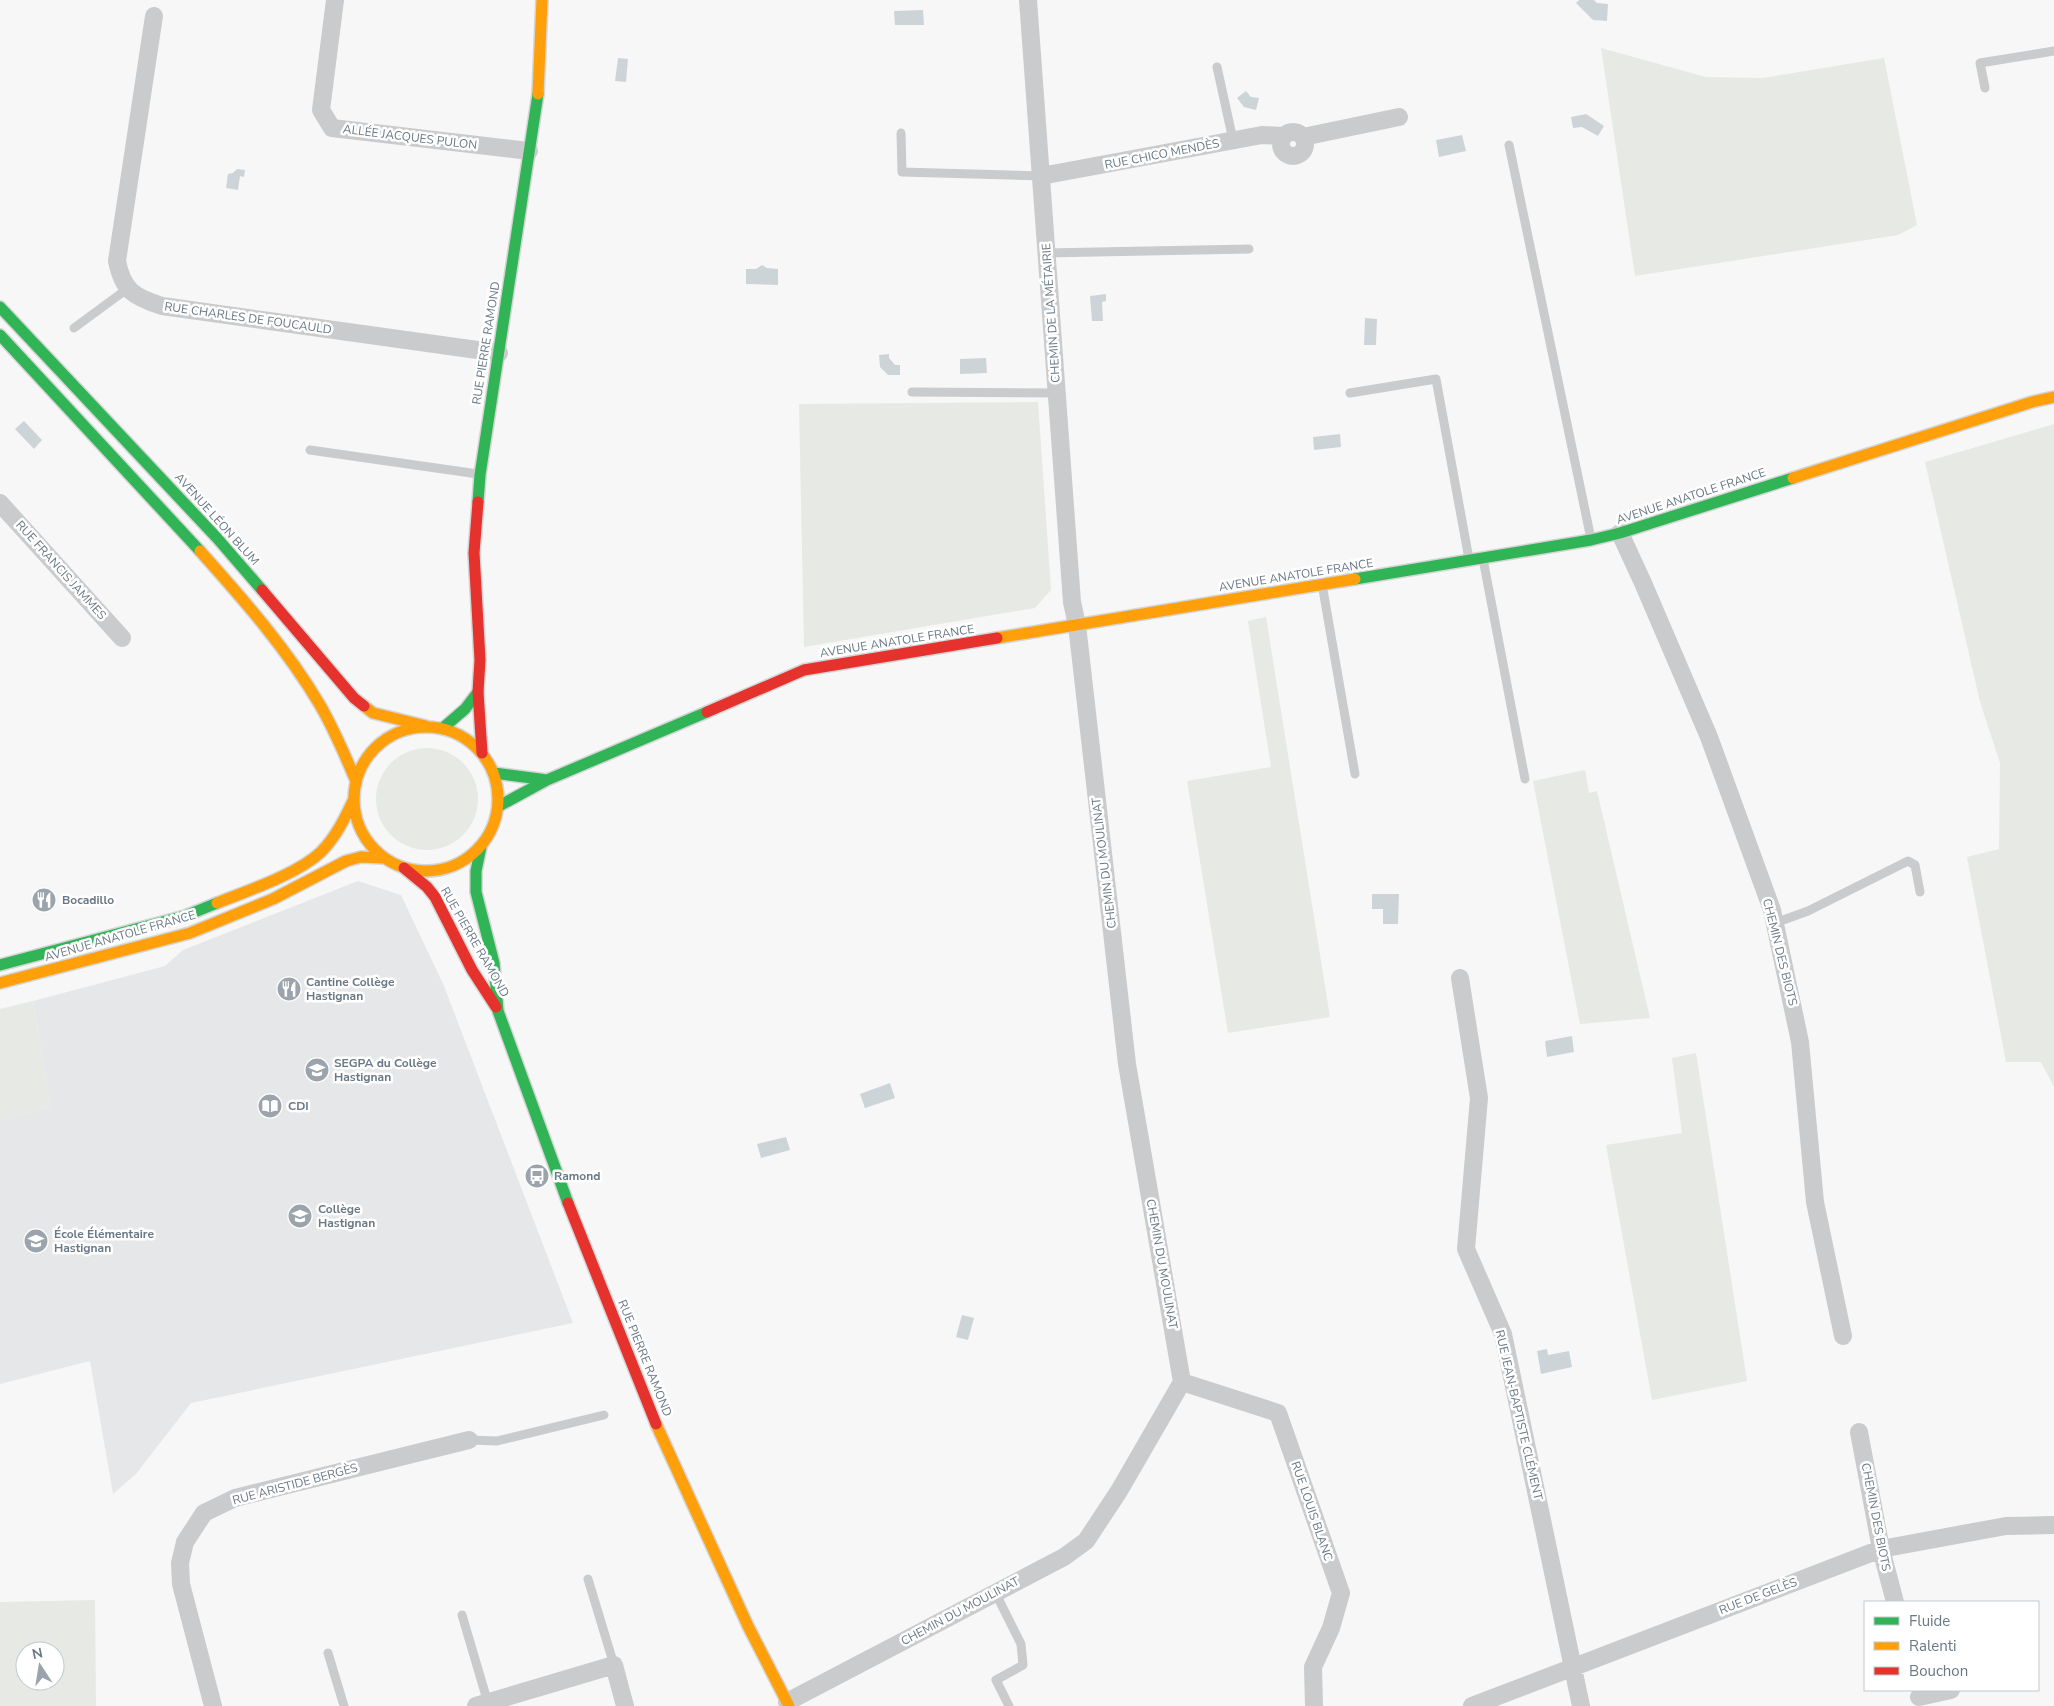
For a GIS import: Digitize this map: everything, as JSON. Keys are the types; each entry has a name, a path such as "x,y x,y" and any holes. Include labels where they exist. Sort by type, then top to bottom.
{"street":[{"name":"ALLÉE JACQUES PULON","path":"336,0 321,110 332,128 529,151"},
{"name":"RUE PIERRE RAMOND","path":"482,753 478,692 480,669 474,554 480,474 539,90 542,0"},
{"name":"CHEMIN DE LA MÉTAIRIE","path":"1028,0 1072,602 1077,625"},
{"path":"127,289 120,276 117,261 154,16"},
{"name":"RUE CHICO MENDÈS","path":"1041,176 1262,135 1283,136 1293,131 1302,136 1399,117"},
{"name":"RUE CHARLES DE FOUCAULD","path":"127,289 141,299 162,306 499,353"},
{"name":"AVENUE LÉON BLUM","path":"0,307 217,538 354,698 373,713 426,726"},
{"path":"0,318 18,326"},
{"path":"0,335 206,558 268,632 304,680 324,712 348,759 356,781"},
{"name":"AVENUE ANATOLE FRANCE","path":"499,806 547,780 804,670 1591,540 1620,533 2032,402 2054,397"},
{"name":"RUE FRANCIS JAMMES","path":"0,503 122,638"},
{"name":"CHEMIN DES BIOTS","path":"1620,533 1709,737 1772,910 1800,1042 1815,1202 1843,1336"},
{"name":"CHEMIN DU MOULINAT","path":"788,1704 1064,1556 1086,1541 1119,1491 1182,1382 1127,1064 1077,625"},
{"path":"443,728 465,709 478,692"},
{"path":"426,726 443,728 463,735 482,753 492,766 498,788 499,806 495,824 486,840 464,861 445,869 424,872 404,868 384,858 368,842 357,822 354,799 356,781 366,759 382,742 402,730 426,726"},
{"path":"494,773 547,780"},
{"name":"AVENUE ANATOLE FRANCE","path":"0,965 185,916 266,883 305,864 321,852 341,826 354,799"},
{"name":"RUE PIERRE RAMOND","path":"480,847 476,871 476,892 494,963 498,1011 514,1060 556,1174 660,1434 748,1626 788,1704"},
{"name":"AVENUE ANATOLE FRANCE","path":"0,983 190,932 273,899 346,862 361,857 384,858"},
{"name":"RUE PIERRE RAMOND","path":"404,868 427,886 435,897 472,970 498,1011"},
{"name":"RUE JEAN-BAPTISTE CLÉMENT","path":"1460,978 1480,1098 1466,1249 1503,1334 1581,1706"},
{"name":"RUE LOUIS BLANC","path":"1182,1382 1278,1413 1341,1593 1331,1628 1313,1667 1314,1706"},
{"name":"CHEMIN DES BIOTS","path":"1859,1432 1881,1549 1895,1601"},
{"name":"RUE ARISTIDE BERGÈS","path":"213,1706 181,1584 180,1563 185,1542 204,1513 235,1498 469,1440"},
{"name":"RUE DE GELÈS","path":"1472,1706 1881,1549 2006,1526 2054,1525"},
{"path":"482,1704 614,1665 624,1706"},
{"path":"1918,1697 1946,1691"}],"lane":[{"path":"1985,88 1980,63 2054,51"},
{"path":"1217,67 1233,140"},
{"path":"901,133 902,172 1041,176"},
{"path":"1509,146 1591,540"},
{"path":"1046,253 1249,249"},
{"path":"74,328 127,289"},
{"path":"1350,393 1436,379 1470,560"},
{"path":"912,392 1056,393"},
{"path":"310,450 480,474"},
{"path":"1483,558 1525,779"},
{"path":"1322,584 1355,774"},
{"path":"1775,923 1808,911 1908,861 1914,865 1920,892"},
{"path":"469,1440 497,1441 604,1415"},
{"path":"588,1579 614,1665"},
{"path":"995,1592 1021,1644 1023,1665 996,1680 1009,1706"},
{"path":"462,1615 482,1704"},
{"path":"328,1653 344,1706"}],"shaded area":[{"path":"1579,0 1594,0 1597,3 1608,4 1607,21 1593,20 1576,3"},
{"path":"923,10 924,25 895,25 894,11"},
{"path":"1601,48 1706,77 1763,78 1884,58 1917,225 1898,235 1635,276"},
{"path":"618,58 628,59 626,82 615,81"},
{"path":"1246,91 1251,97 1259,98 1256,110 1244,107 1237,98"},
{"path":"1586,114 1604,126 1598,136 1582,127 1573,128 1571,117"},
{"path":"1462,135 1466,151 1439,157 1436,140"},
{"path":"237,169 245,170 244,177 240,176 238,190 226,188 228,174 233,173"},
{"path":"762,265 767,268 778,269 778,285 746,284 746,269 756,269"},
{"path":"1106,294 1106,301 1102,302 1103,321 1092,321 1090,296"},
{"path":"1365,318 1377,319 1376,345 1364,345"},
{"path":"889,354 889,358 895,365 900,365 900,375 888,375 880,367 879,355"},
{"path":"986,358 987,373 960,374 960,359"},
{"path":"1038,402 1051,590 1035,608 804,647 799,404"},
{"path":"24,421 42,440 34,449 15,429"},
{"path":"2054,424 2054,1087 2041,1062 2006,1062 1967,857 1999,849 2000,763 1980,702 1925,462"},
{"path":"1340,434 1341,447 1314,450 1313,437"},
{"path":"1266,617 1330,1017 1228,1033 1187,781 1271,767 1248,621"},
{"path":"427,748 447,752 463,763 474,779 478,799 474,819 463,835 447,846 427,850 407,846 391,835 380,819 376,799 380,779 391,763 407,752"},
{"path":"1585,770 1589,793 1597,791 1650,1018 1580,1024 1533,781"},
{"name":"Collège Hastignan","path":"358,881 401,895 444,986 573,1323 191,1403 136,1474 113,1494 90,1361 0,1384 0,1120 50,1107 33,1001 165,966 183,950"},
{"path":"1372,894 1399,894 1398,924 1383,924 1383,909 1372,909"},
{"path":"33,1001 50,1107 0,1120 0,1009"},
{"path":"1572,1036 1574,1052 1547,1057 1545,1041"},
{"path":"1696,1053 1747,1381 1652,1400 1606,1145 1682,1133 1672,1058"},
{"path":"890,1083 895,1098 865,1108 860,1094"},
{"path":"786,1137 790,1150 761,1158 757,1144"},
{"path":"962,1315 974,1318 968,1340 956,1337"},
{"path":"1547,1349 1548,1355 1569,1351 1572,1367 1541,1374 1537,1351"},
{"path":"95,1600 96,1706 0,1706 0,1602"}],"traffic: fast":[{"path":"478,502 480,475 538,94"},
{"path":"0,307 217,538 262,590"},
{"path":"0,335 200,551"},
{"path":"1355,579 1591,540 1620,533 1793,478"},
{"path":"443,728 465,709 478,692"},
{"path":"499,806 547,780 707,712"},
{"path":"494,773 547,780"},
{"path":"481,847 476,871 476,892 494,963 498,1011 568,1203"},
{"path":"0,965 185,916 217,903"}],"traffic: slow":[{"path":"538,94 542,0"},
{"path":"1793,478 2032,402 2054,397"},
{"path":"200,551 264,625 307,684 330,723 356,781"},
{"path":"997,638 1355,579"},
{"path":"364,706 373,713 426,726"},
{"path":"426,727 454,732 477,748 493,771 498,799 493,827 477,850 454,866 426,871 398,866 375,850 359,827 354,799 359,771 375,748 398,732 426,727"},
{"path":"217,903 286,875 311,860 321,852 336,834 354,799"},
{"path":"0,983 190,933 273,899 346,861 361,857 384,858"},
{"path":"656,1424 748,1626 789,1706"}],"traffic: jam":[{"path":"478,502 474,553 480,660 478,692 482,753"},
{"path":"262,590 354,698 364,706"},
{"path":"707,712 804,670 997,638"},
{"path":"404,868 427,887 435,897 472,970 496,1007"},
{"path":"568,1203 656,1424"}],"place":[{"name":"Bocadillo","path":"44,900"},
{"name":"Cantine Collège Hastignan","path":"289,989"},
{"name":"SEGPA du Collège Hastignan","path":"317,1070"},
{"name":"CDI","path":"270,1106"},
{"name":"Ramond","path":"537,1176"},
{"name":"Collège Hastignan","path":"300,1216"},
{"name":"École Élémentaire Hastignan","path":"36,1241"}]}
